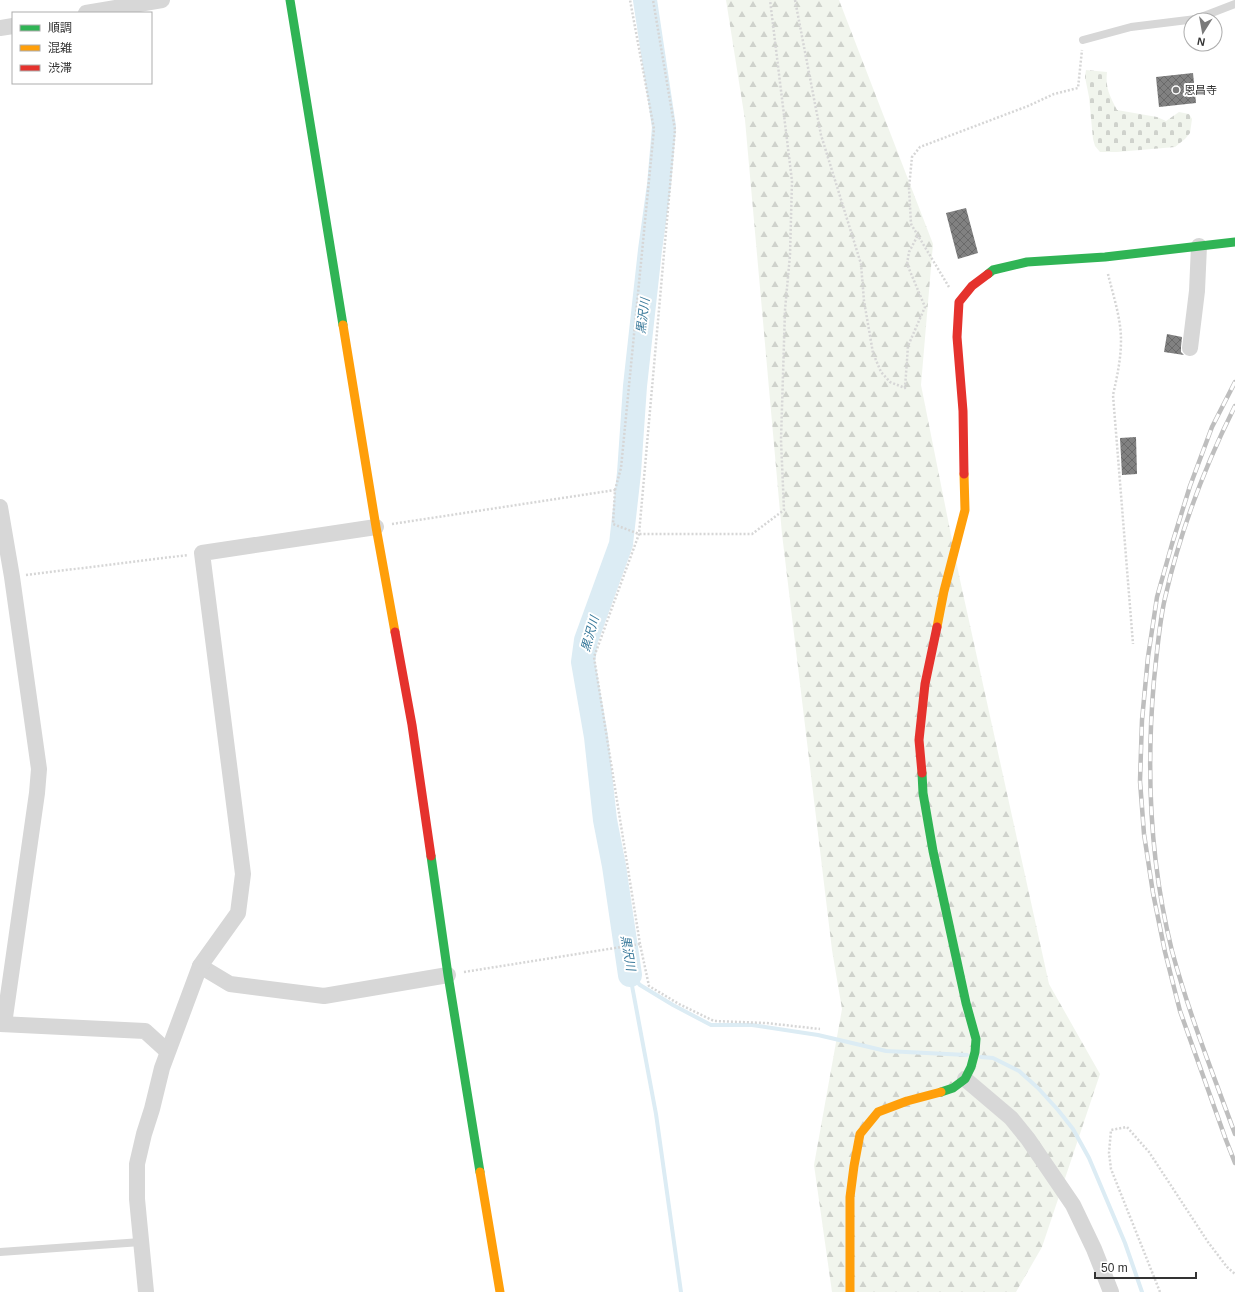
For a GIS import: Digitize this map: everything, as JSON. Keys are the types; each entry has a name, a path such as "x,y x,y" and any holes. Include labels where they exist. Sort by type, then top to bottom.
{"street":[{"path":"92,12 162,0"},
{"path":"290,0 376,527 412,726 448,975 500,1292"},
{"path":"0,28 12,26"},
{"path":"850,1292 850,1197 860,1134 878,1112 907,1101 953,1088 966,1079 971,1068 976,1039 966,1003 933,851 924,793 920,740 925,684 944,591 965,510 963,411 957,337 959,302 972,286 993,270 1027,262 1105,257 1235,242"},
{"path":"1190,348 1197,291 1198,246"},
{"path":"0,507 12,577 39,769 37,793 2,1024 145,1031 167,1051"},
{"path":"146,1292 137,1199 137,1164 167,1051 200,966 238,913 243,874 202,553 376,527"},
{"path":"200,966 230,984 324,996 448,975"},
{"path":"966,1079 1012,1118 1073,1205 1094,1249 1111,1292"}],"lane":[{"path":"1083,40 1131,27 1196,19 1235,4"},
{"path":"0,1252 141,1242"}],"path":[{"path":"630,0 654,129 621,468 616,490 613,524 639,534 752,534 784,510 781,440 785,310 790,255 792,181 770,0"},
{"path":"653,0 675,130 639,534 594,657 640,944 649,986 679,1004 714,1021 766,1023 820,1029"},
{"path":"795,0 821,135 861,264 864,301 873,353 881,372 890,382 905,388 908,346 925,307 907,264 909,252 918,235"},
{"path":"959,302 912,224 909,188 912,157 920,146 1028,106 1054,94 1078,88 1083,40"},
{"path":"1105,257 1107,273 1118,314 1121,339 1120,364 1113,396 1133,644"},
{"path":"376,527 616,490"},
{"path":"12,577 202,553"},
{"path":"448,975 640,944"},
{"path":"1160,1292 1111,1169 1109,1153 1111,1130 1127,1127 1149,1152 1208,1242 1227,1267 1235,1274"}],"green space":[{"path":"726,0 839,0 933,244 921,385 960,580 1049,984 1100,1074 1042,1247 1016,1292 832,1292 814,1165 842,1009 832,950 782,534 745,120"},
{"path":"1086,70 1107,72 1107,87 1117,110 1157,117 1166,121 1179,112 1189,114 1192,119 1190,133 1175,147 1100,152 1095,146 1093,139 1089,97 1085,77"}],"building":[{"name":"恩昌寺","path":"1193,73 1196,103 1159,107 1156,77"},
{"path":"966,208 978,253 958,259 946,213"},
{"path":"1167,334 1182,337 1181,352 1184,355 1164,352"},
{"path":"1136,437 1137,474 1122,475 1120,438"}],"waterway":[{"name":"黒沢川","path":"630,975 614,866 605,820 596,737 583,662 586,640 621,544 629,473 635,386 650,250 659,185 664,127 645,0"},
{"path":"630,975 640,985 673,1005 711,1025 752,1025 818,1035 886,1051 967,1055"},
{"name":"黒沢川","path":"630,975 656,1114 681,1292"},
{"path":"981,1057 993,1058 1019,1071 1038,1088 1073,1129 1089,1158 1125,1243 1142,1292"}],"railway":[{"path":"1235,382 1212,427 1190,486 1157,597 1148,657 1142,720 1140,781 1144,834 1153,893 1165,952 1180,1011 1235,1163"},
{"path":"1235,406 1194,500 1171,573 1158,639 1150,748 1150,783 1155,851 1159,884 1172,951 1186,998 1235,1134"}],"traffic: fast":[{"path":"290,0 343,325"},
{"path":"988,274 993,270 1027,262 1105,257 1235,242"},
{"path":"922,773 923,793 933,851 966,1003 976,1039 975,1052 971,1067 965,1079 953,1088 941,1092"},
{"path":"431,856 448,975 480,1172"}],"traffic: slow":[{"path":"343,325 395,632"},
{"path":"937,627 944,591 965,510 964,474"},
{"path":"850,1292 850,1197 860,1134 878,1112 907,1101 941,1092"},
{"path":"480,1172 500,1292"}],"traffic: jam":[{"path":"964,474 963,411 957,337 959,302 972,286 988,274"},
{"path":"922,773 919,740 925,684 937,627"},
{"path":"395,632 412,725 431,856"}],"place":[{"name":"恩昌寺","path":"1176,90"}]}
